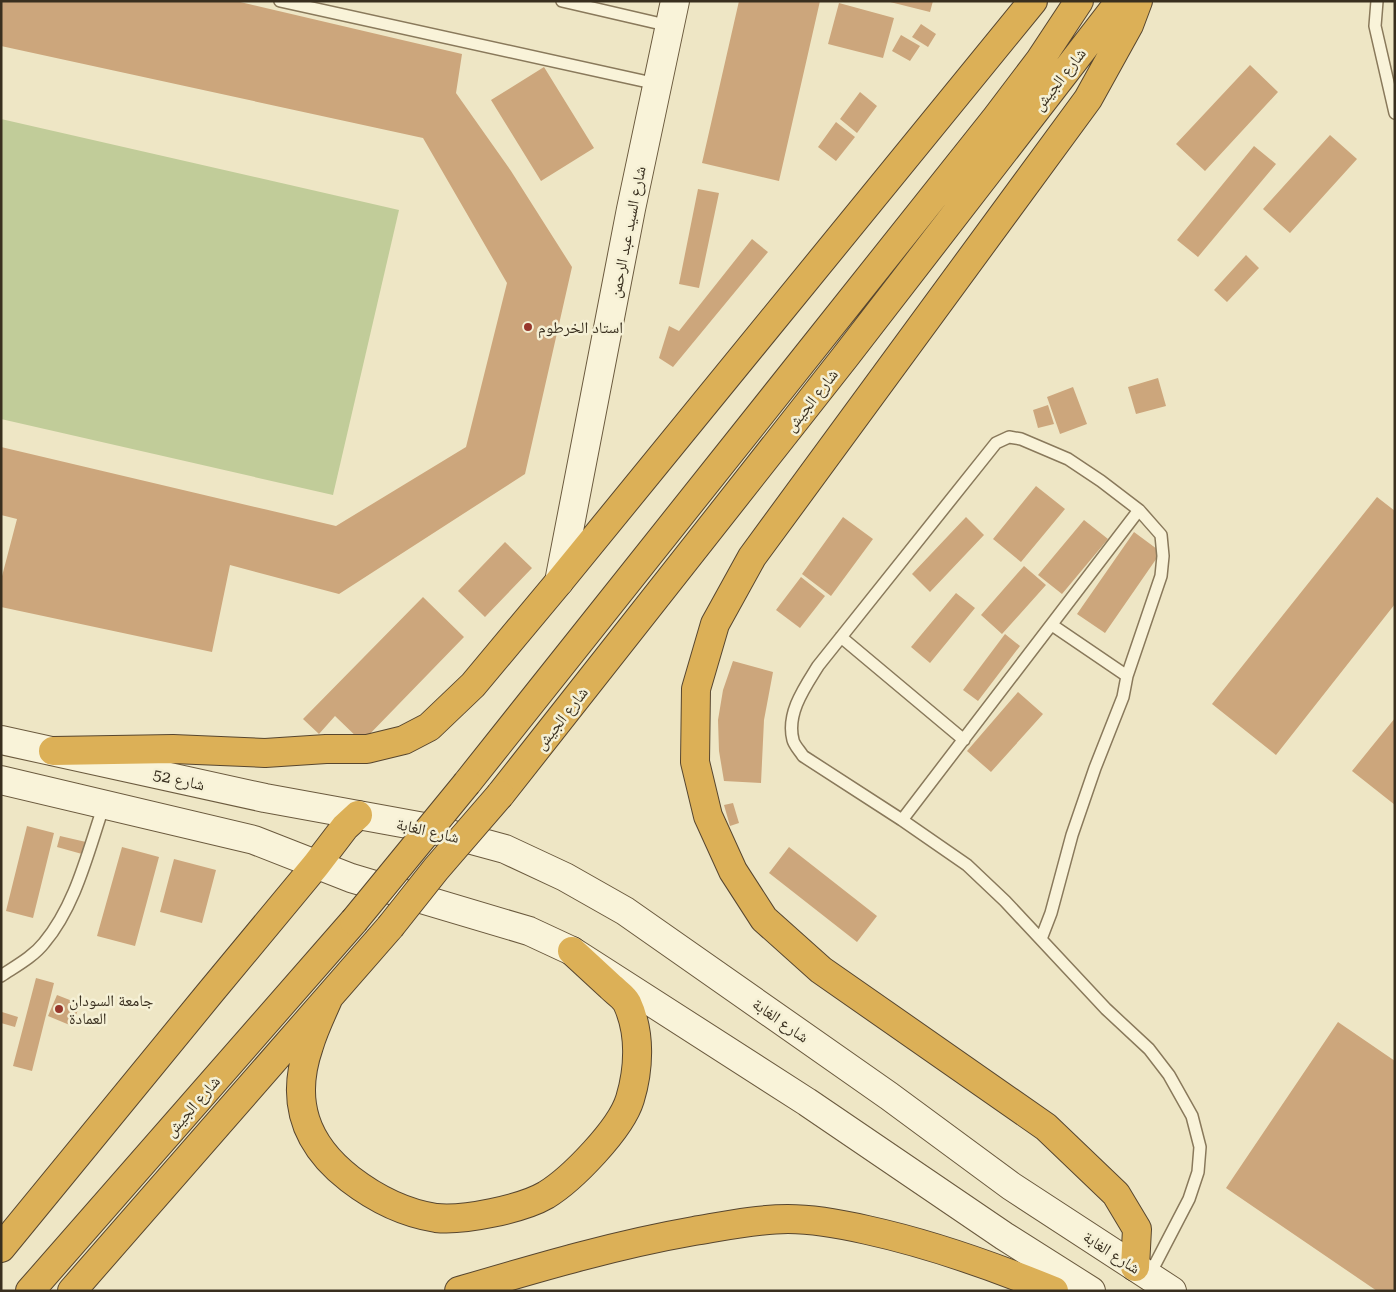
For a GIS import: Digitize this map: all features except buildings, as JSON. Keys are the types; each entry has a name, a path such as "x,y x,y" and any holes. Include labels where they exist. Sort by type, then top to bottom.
{"highway":[{"path":"53,751 173,749 266,753 326,749 368,749 404,740 429,727 473,685 559,582 1033,1"},
{"name":"شارع الجيش","path":"30,1291 354,921 467,783 990,125 1040,60 1080,1"},
{"name":"شارع الجيش","path":"72,1291 390,927 500,795 845,358 1120,1"},
{"path":"1138,1 1129,25 1088,99 752,557 716,624 696,689 695,762 708,816 732,871 764,920 821,970 1046,1127 1116,1194 1137,1229 1142,1271"},
{"path":"1,1248 316,865 345,827 358,815"},
{"path":"329,997 308,1046 301,1080 302,1112 316,1144 334,1167 357,1185 400,1209 437,1218 472,1217 510,1209 545,1195 576,1171 611,1133 630,1101 636,1065 637,1033 626,1001 572,951"},
{"path":"459,1291 563,1260 648,1239 727,1225 787,1219 834,1223 926,1244 1054,1291"}],"main road":[{"name":"شارع السيد عبد الرحمن","path":"559,582 672,13"},
{"name":"شارع 52","path":"1,740 265,798 358,815"},
{"path":"1,780 254,840 289,852 316,865 351,878 529,932 572,951 807,1102 1004,1236 1091,1291"},
{"name":"شارع الغابة","path":"358,815 424,827 505,849 565,877 625,911 889,1096 1011,1186 1172,1291"}],"lane":[{"path":"280,1 657,84"},
{"path":"562,1 672,13"},
{"path":"1377,1 1375,26 1395,113"},
{"path":"1041,939 1051,913 1072,836 1092,777 1123,697 1127,676 1161,576 1164,556 1161,535 1139,510 1068,459 1021,439 1009,437 996,443 818,666 798,698 791,724 793,741 804,756 967,865 1005,901 1106,1009 1150,1049 1169,1075 1192,1116 1200,1147 1198,1172 1188,1199 1142,1271"},
{"path":"902,820 1139,510"},
{"path":"1052,625 1127,676"},
{"path":"841,637 964,740"},
{"path":"1,976 24,961 44,943 65,910 79,877 104,805"}],"green space":[{"path":"1,119 399,210 333,495 1,419"}],"place":[{"name":"استاد الخرطوم","path":"528,327"},
{"name":"جامعة السودان العمادة","path":"59,1009"}]}
